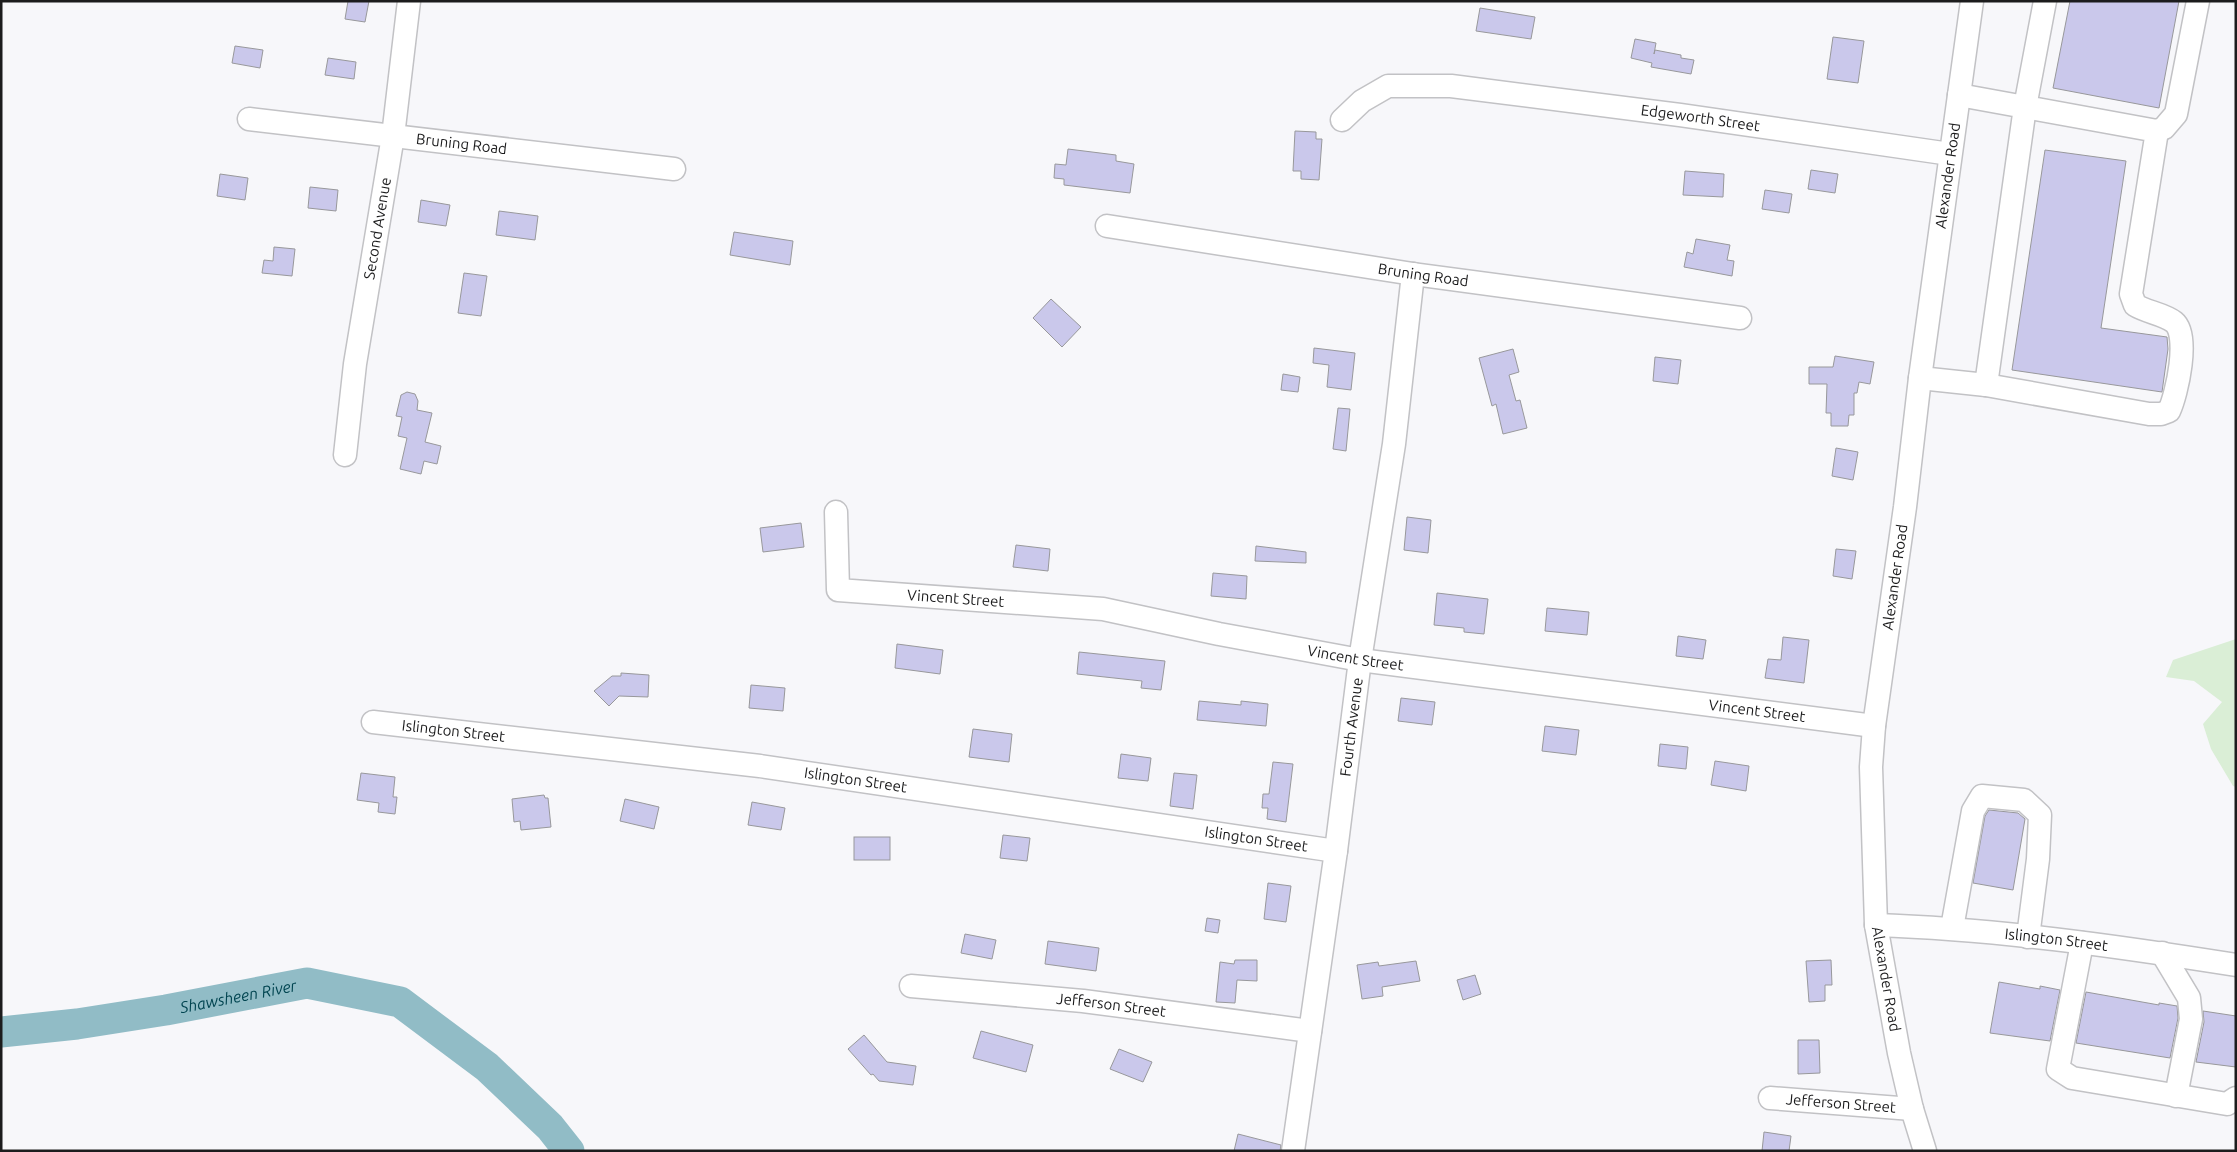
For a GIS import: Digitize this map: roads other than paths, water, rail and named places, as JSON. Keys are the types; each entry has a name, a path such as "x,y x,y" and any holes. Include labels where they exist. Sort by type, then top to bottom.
{"street":[{"name":"Second Avenue","path":"345,455 355,364 393,136 409,1"},
{"name":"Alexander Road","path":"1925,1151 1912,1109 1889,1007 1876,924 1871,768 1874,726 1972,1"},
{"path":"1986,385 2025,108 2045,1"},
{"path":"1959,95 2157,131 2164,128 2176,114 2198,1"},
{"name":"Edgeworth Street","path":"1342,120 1362,101 1388,86 1451,86 1680,115 1950,154"},
{"name":"Bruning Road","path":"248,119 674,169"},
{"path":"1920,378 1986,385 2149,414 2161,414 2169,411 2176,397 2183,339 2180,329 2173,321 2135,305 2131,294 2157,131"},
{"name":"Bruning Road","path":"1107,226 1413,274 1740,318"},
{"name":"Fourth Avenue","path":"1293,1151 1336,851 1360,660 1394,444 1413,274"},
{"name":"Vincent Street","path":"836,512 838,590 1103,609 1228,636 1360,660 1874,726"},
{"name":"Islington Street","path":"373,722 760,766 1336,851"},
{"path":"1952,928 1972,811 1982,796 2024,800 2040,815 2038,859 2028,937"},
{"name":"Islington Street","path":"1876,924 1952,928 2162,953 2235,965"},
{"path":"2082,943 2058,1069 2072,1078 2176,1096 2227,1104 2236,1098"},
{"path":"2162,953 2189,998 2191,1019 2176,1096"},
{"name":"Jefferson Street","path":"911,986 1083,1001 1310,1031"},
{"name":"Jefferson Street","path":"1770,1098 1912,1109"}],"waterway":[{"name":"Shawsheen River","path":"1,1032 77,1024 166,1010 307,983 400,1002 487,1067 550,1127 569,1151"}]}
